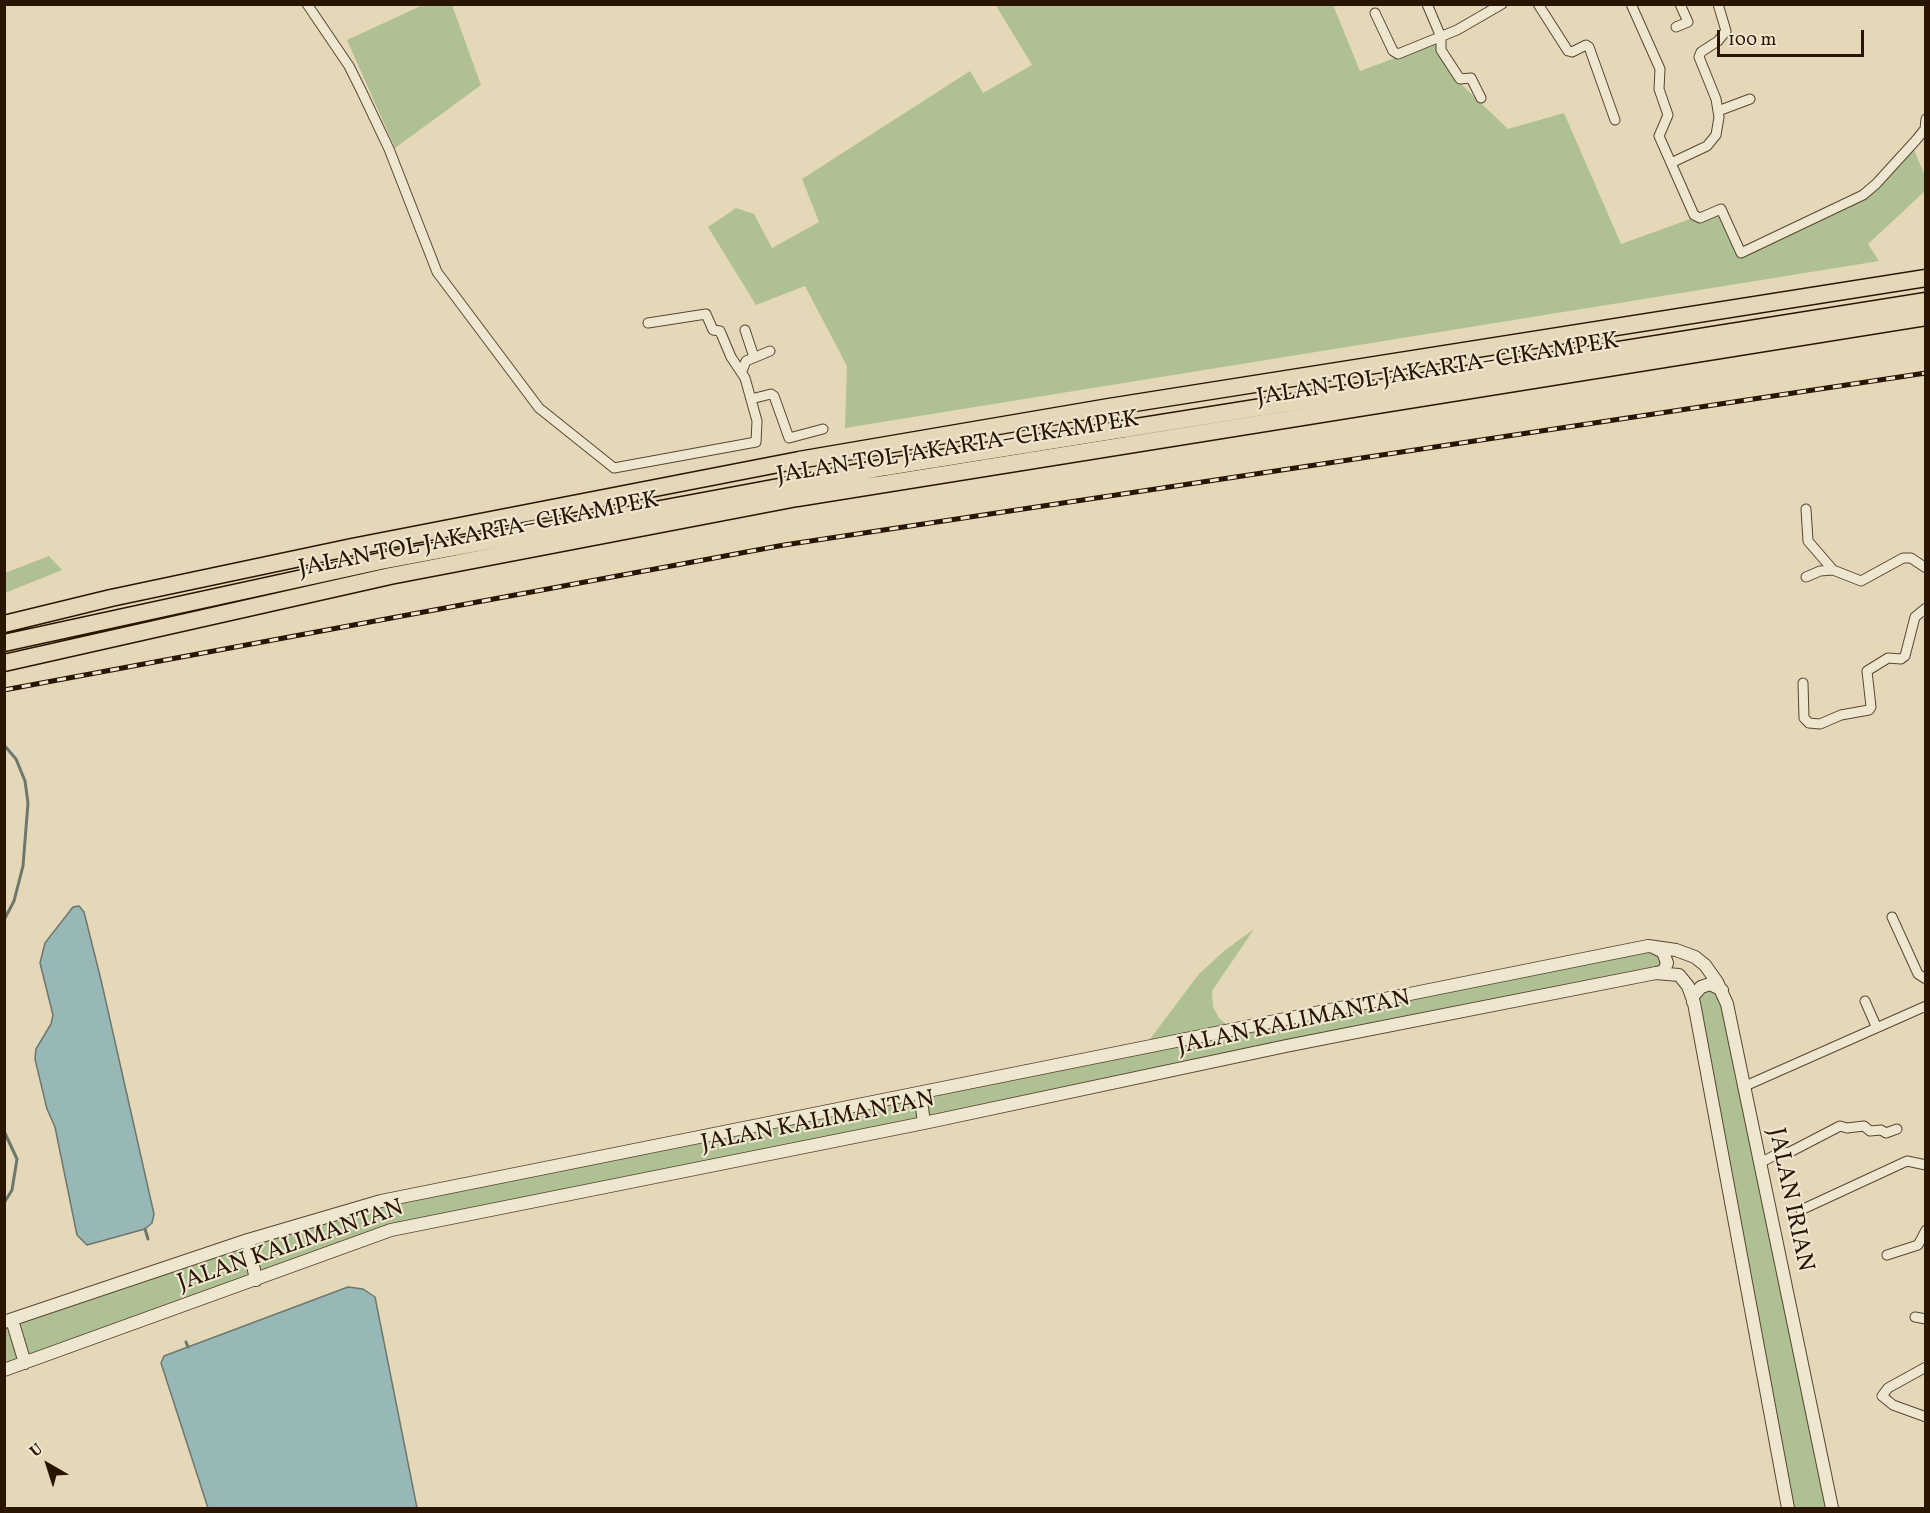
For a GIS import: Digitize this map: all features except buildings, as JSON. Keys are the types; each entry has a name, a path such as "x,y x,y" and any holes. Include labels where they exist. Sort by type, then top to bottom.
{"highway":[{"name":"JALAN TOL JAKARTA–CIKAMPEK","path":"4,624 111,598 375,542 788,463 1108,407 1926,278"},
{"path":"4,633 58,619 622,506 1056,430 1926,290"},
{"path":"4,643 381,561 874,470 1926,300"},
{"name":"JALAN TOL JAKARTA–CIKAMPEK","path":"7,662 390,576 797,498 1926,317"}],"street":[{"path":"1427,4 1441,37 1441,50 1459,78 1471,78 1481,98"},
{"path":"1375,13 1395,54 1441,37 1502,4"},
{"path":"1538,4 1568,51 1572,52 1586,45 1589,47 1615,120"},
{"path":"1631,4 1660,69 1659,89 1668,115 1659,136 1694,215 1701,218 1721,209 1741,254 1863,195 1888,172 1917,139 1925,129 1926,119"},
{"path":"1676,27 1688,22 1680,4"},
{"path":"1671,163 1707,146 1716,135 1718,111 1716,99 1699,57 1701,52 1718,41 1725,31 1718,4"},
{"path":"309,5 349,66 361,90 389,149 437,272 546,414 614,468 756,442 757,421 742,371 731,357 720,331 712,329 705,313 648,323"},
{"path":"1718,111 1750,99"},
{"path":"745,330 754,357"},
{"path":"742,371 746,361 770,351"},
{"path":"751,399 771,394 774,396 789,438 823,429"},
{"path":"1806,509 1808,541 1833,570 1861,581 1904,558 1911,558 1926,568"},
{"path":"1806,578 1833,570"},
{"path":"1803,683 1804,718 1812,724 1841,715 1869,710 1872,707 1867,671 1888,658 1901,659 1905,656 1915,617 1926,608"},
{"path":"1892,917 1918,974 1926,979"},
{"path":"1648,946 1663,952 1667,960 1664,971 1656,973"},
{"name":"JALAN IRIAN","path":"1648,946 1695,957 1704,965 1722,990 1832,1509"},
{"name":"JALAN KALIMANTAN","path":"8,1321 248,1240 381,1201 1648,946"},
{"path":"1656,973 1678,975 1688,986 1693,1002 1788,1509"},
{"name":"JALAN KALIMANTAN","path":"4,1370 391,1230 924,1123 1297,1043 1656,973"},
{"path":"1693,1002 1693,996 1701,987 1710,984 1722,990"},
{"path":"1865,1001 1875,1026"},
{"path":"1743,1087 1875,1026 1926,1006"},
{"path":"920,1093 924,1123"},
{"path":"1760,1163 1777,1154 1790,1152 1840,1126 1847,1128 1864,1126 1870,1131 1881,1130 1886,1133 1897,1129"},
{"path":"1801,1210 1907,1161 1926,1165"},
{"path":"1887,1255 1918,1245 1926,1230"},
{"path":"248,1240 256,1280"},
{"path":"1915,1317 1926,1319"},
{"path":"8,1321 25,1363"},
{"path":"1926,1367 1888,1388 1882,1396 1893,1405 1926,1417"}],"green space":[{"path":"995,4 1333,5 1360,71 1435,43 1464,87 1508,129 1564,113 1621,244 1715,210 1736,252 1878,185 1912,145 1926,178 1925,191 1868,244 1879,261 845,428 847,366 805,286 756,305 708,227 736,208 754,214 772,248 819,222 802,179 970,71 983,93 1032,65"},
{"path":"423,5 452,5 481,85 395,148 347,40"},
{"path":"49,556 62,570 5,593 5,573"},
{"path":"1254,929 1212,991 1213,1007 1219,1018 1232,1029 1659,950 1666,967 391,1230 5,1370 5,1322 381,1201 1144,1047 1199,974 1224,951"},
{"path":"1697,990 1722,990 1832,1508 1788,1508"}],"water":[{"path":"79,906 84,912 101,980 154,1214 152,1223 145,1229 87,1245 77,1235 55,1127 47,1109 35,1059 36,1049 51,1024 53,1015 40,963 45,943 73,907"},
{"path":"348,1287 363,1289 375,1297 417,1508 208,1508 161,1363 164,1356"}],"waterway":[{"path":"4,745 16,759 25,781 28,803 23,866 14,901 4,920"},
{"path":"4,1131 17,1159 12,1190 4,1203"},
{"path":"145,1229 148,1239"},
{"path":"186,1342 188,1347"}],"railway":[{"path":"4,690 784,545 1926,373"}]}
